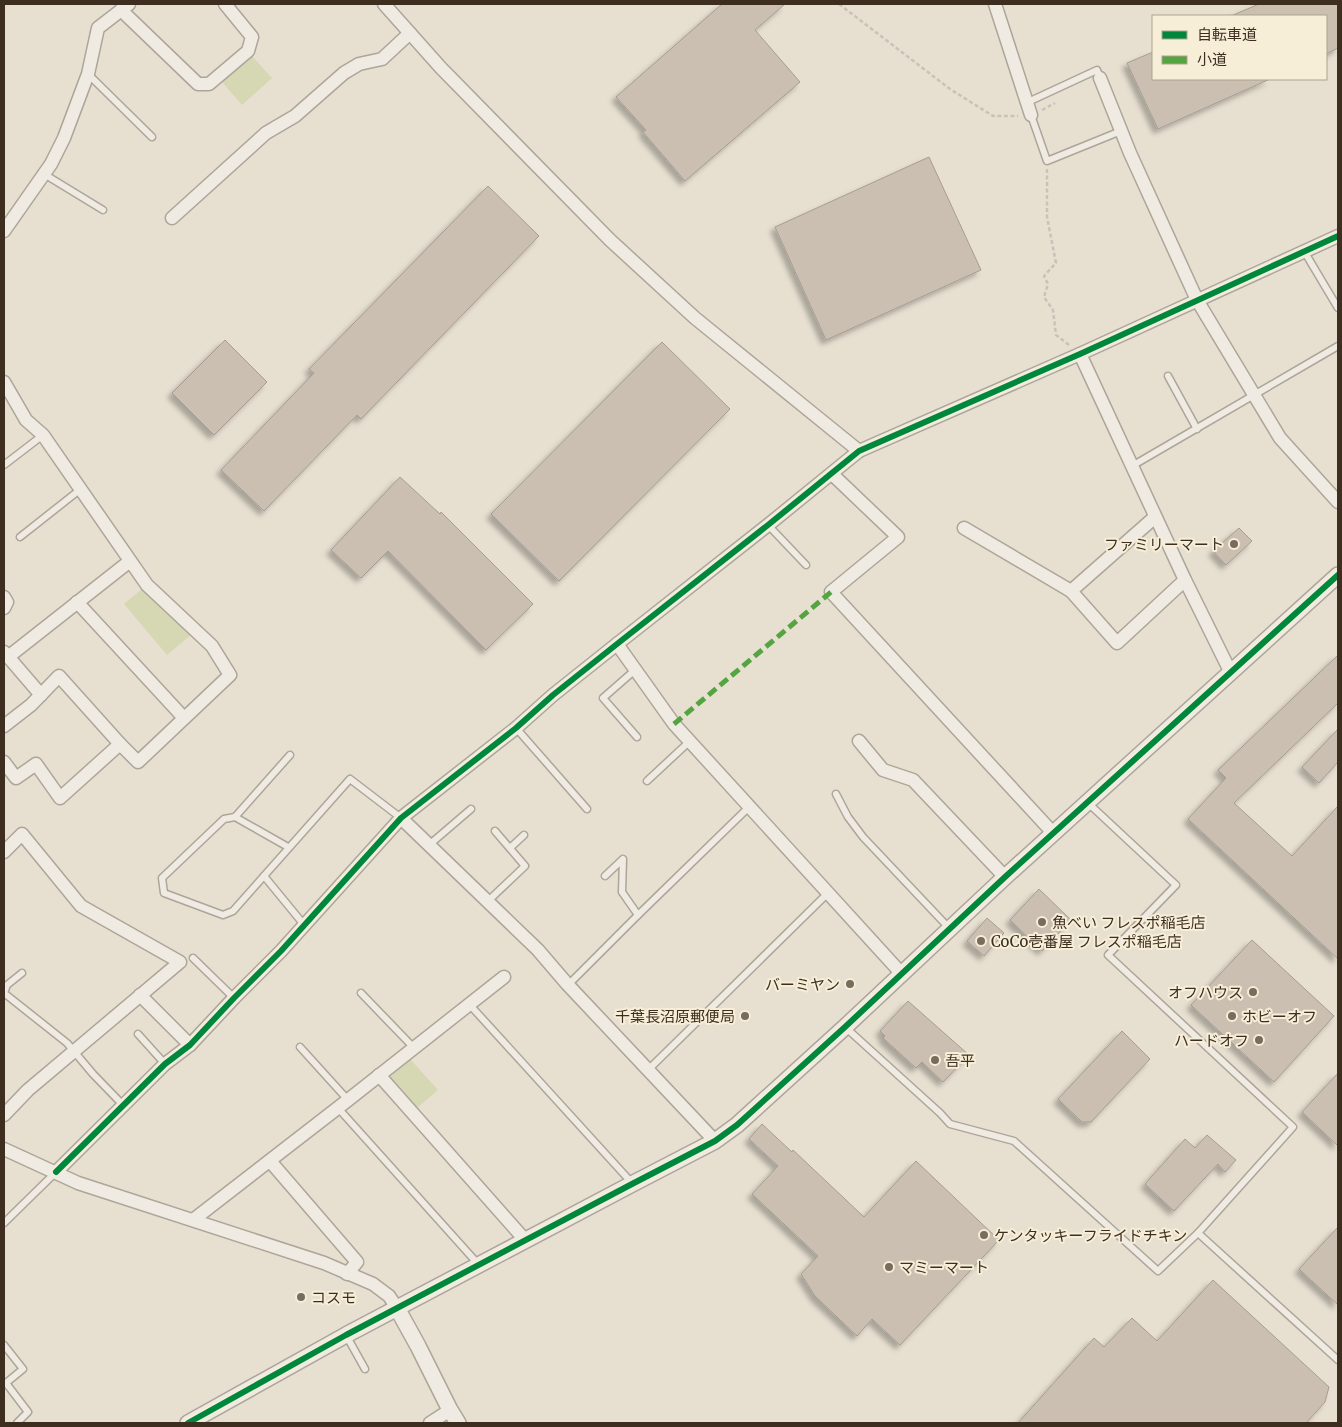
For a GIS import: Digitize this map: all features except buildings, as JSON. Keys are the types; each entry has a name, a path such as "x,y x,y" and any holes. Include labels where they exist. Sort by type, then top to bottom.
{"street":[{"path":"4,232 44,174 64,138 88,74 98,28 125,7 198,84 209,84 248,50 252,37 225,4"},
{"path":"995,4 1031,116"},
{"path":"390,6 410,33 448,74 610,240 695,318 859,451"},
{"path":"172,218 266,133 295,116 344,73 359,64 382,59 410,33"},
{"path":"1100,78 1121,130 1197,300 1280,438 1338,502"},
{"path":"56,1172 165,1064 190,1045 305,926 401,818 516,728 617,644 859,451 1080,354 1338,236"},
{"path":"1080,354 1155,517 1231,673"},
{"path":"4,382 26,420 43,435 82,488 148,585 212,646 230,675 138,762 59,676 31,705 4,726"},
{"path":"832,474 898,537 831,592 1054,834"},
{"path":"1071,591 1155,517"},
{"path":"964,528 1071,591 1117,643 1185,580"},
{"path":"40,695 6,654 130,561"},
{"path":"188,1423 346,1335 715,1141 737,1125 1087,802 1338,575"},
{"path":"4,597 7,602 4,608"},
{"path":"77,602 184,718"},
{"path":"617,644 671,720 901,973"},
{"path":"860,741 884,770 913,780 1006,877"},
{"path":"4,762 16,778 36,764 60,798 120,744"},
{"path":"401,818 538,950 568,985 715,1141"},
{"path":"4,852 22,834 80,906 180,962 6,1108"},
{"path":"193,1220 504,977"},
{"path":"140,995 190,1045"},
{"path":"380,1075 524,1240"},
{"path":"4,1149 78,1183 324,1263 372,1284 389,1296 397,1308 458,1423"},
{"path":"270,1161 357,1262 347,1274"},
{"path":"430,1423 450,1410"}],"lane":[{"path":"1028,102 1097,70 1100,78"},
{"path":"88,74 152,136"},
{"path":"1031,116 1047,161 1121,130"},
{"path":"44,174 103,210"},
{"path":"1304,251 1338,308"},
{"path":"1132,466 1338,346"},
{"path":"1168,376 1197,429"},
{"path":"4,465 43,435"},
{"path":"20,537 82,488"},
{"path":"768,525 806,565"},
{"path":"635,670 603,698 637,737"},
{"path":"516,728 587,809"},
{"path":"647,781 690,741"},
{"path":"290,755 235,816 224,819 162,878 164,893 223,915 233,911 350,779 401,818"},
{"path":"836,794 848,818 863,837 950,929"},
{"path":"845,1027 950,1124 1014,1141 1158,1271 1198,1233 1293,1128 1108,954 1176,885 1087,802"},
{"path":"568,985 638,914 750,806"},
{"path":"429,845 471,809"},
{"path":"235,816 288,848"},
{"path":"487,902 524,866 495,831"},
{"path":"510,848 524,835"},
{"path":"605,876 623,859 622,892 638,914"},
{"path":"264,876 305,926"},
{"path":"648,1070 828,892"},
{"path":"193,958 234,998"},
{"path":"22,973 7,985 4,993 67,1043 73,1052 123,1105"},
{"path":"361,993 414,1048"},
{"path":"469,1004 632,1184"},
{"path":"138,1034 165,1064"},
{"path":"300,1047 343,1104 478,1265"},
{"path":"4,1223 56,1172"},
{"path":"1198,1233 1338,1360"},
{"path":"346,1335 365,1369"},
{"path":"4,1345 23,1369 6,1382 28,1412 17,1423"}],"path":[{"path":"839,4 950,90 993,116 1031,116"},
{"path":"1047,161 1047,217 1056,263 1044,276 1048,284 1044,297 1053,310 1056,335 1080,354"}],"green space":[{"path":"252,56 272,78 242,105 222,82"},
{"path":"142,589 192,634 167,655 124,604"},
{"path":"410,1059 438,1090 416,1109 389,1078"}],"marked path":[{"path":"674,724 831,592"}],"cycle path":[{"path":"56,1172 165,1064 190,1045 281,951 401,818 516,728 553,695 859,451 1080,354 1338,236"},
{"path":"188,1423 346,1335 715,1141 737,1125 1005,877 1338,575"}],"place":[{"name":"ファミリーマート","path":"1234,544"},
{"name":"魚べい フレスポ稲毛店","path":"1042,922"},
{"name":"CoCo壱番屋 フレスポ稲毛店","path":"981,941"},
{"name":"バーミヤン","path":"850,984"},
{"name":"オフハウス","path":"1253,992"},
{"name":"千葉長沼原郵便局","path":"745,1016"},
{"name":"ホビーオフ","path":"1232,1016"},
{"name":"ハードオフ","path":"1259,1040"},
{"name":"吾平","path":"935,1060"},
{"name":"ケンタッキーフライドチキン","path":"984,1235"},
{"name":"マミーマート","path":"889,1267"},
{"name":"コスモ","path":"301,1297"}]}
